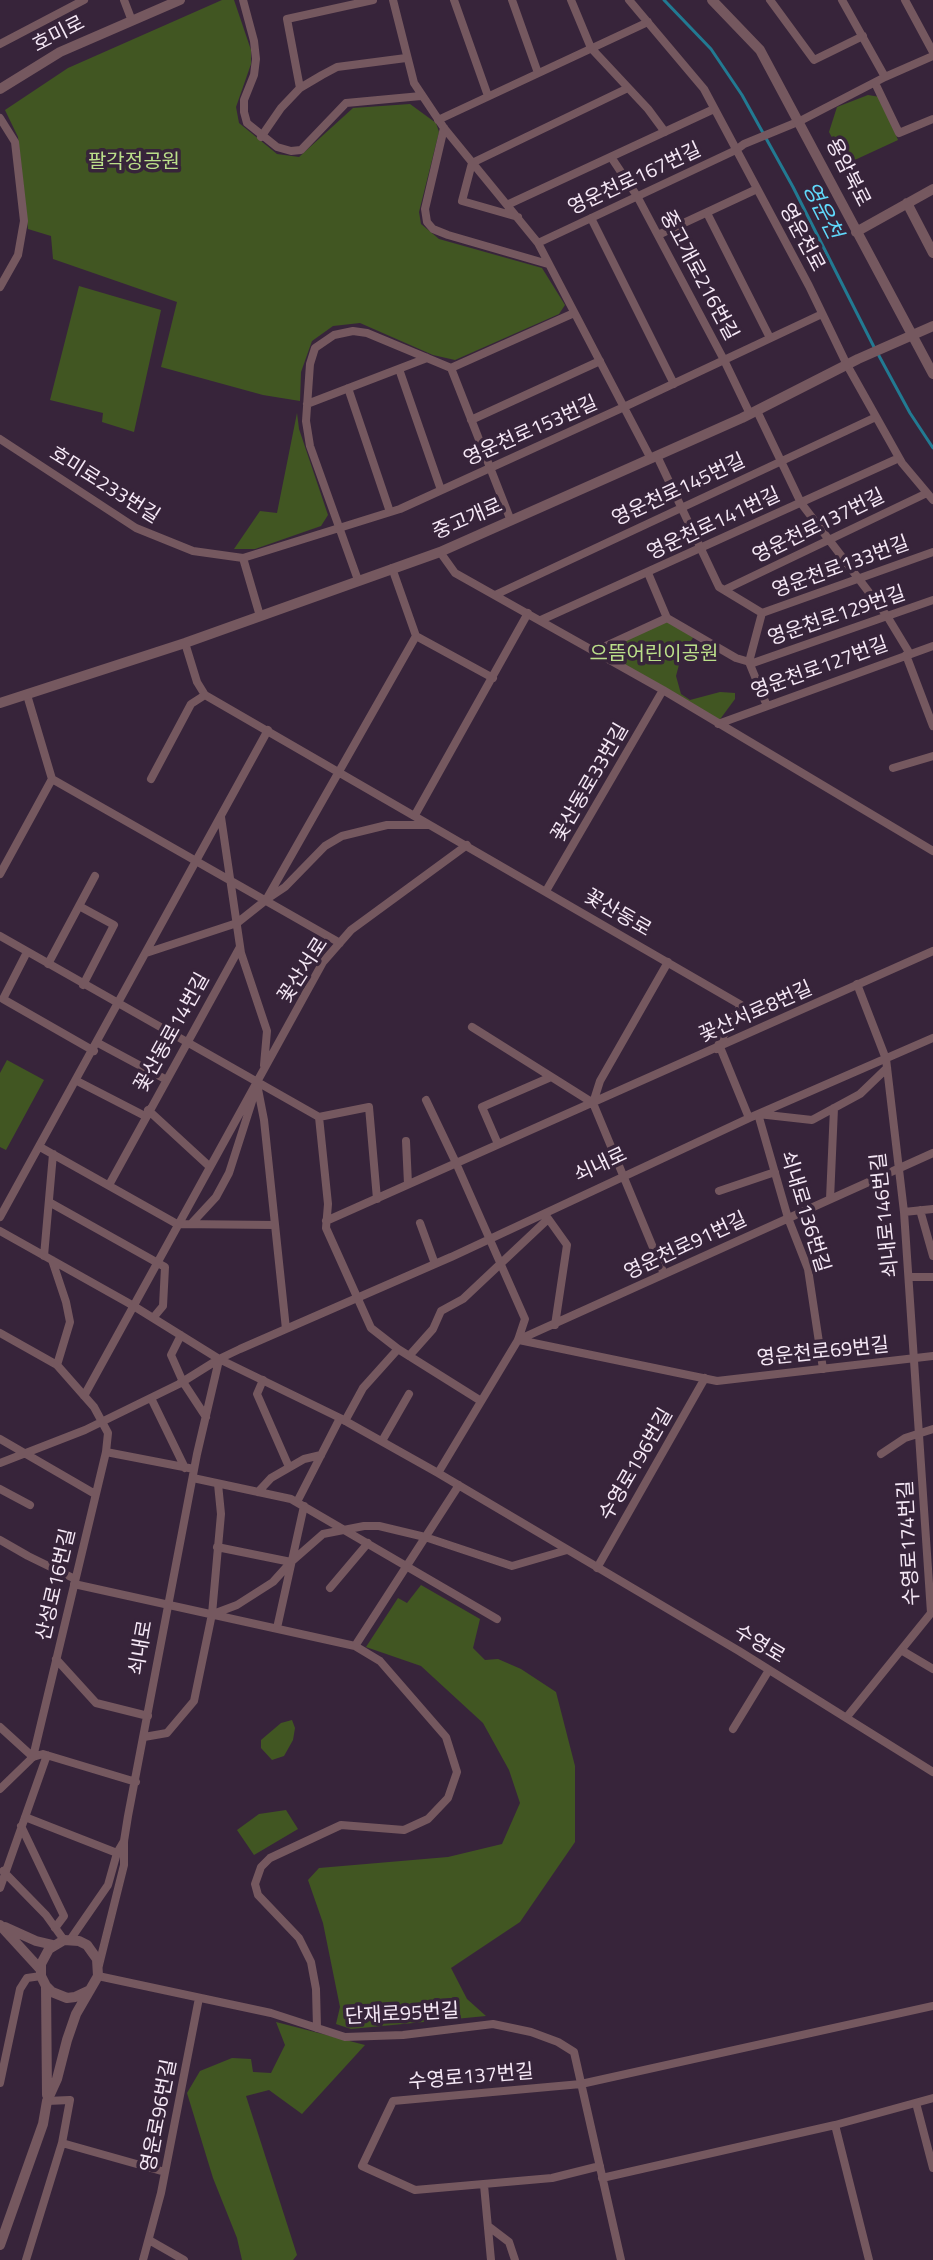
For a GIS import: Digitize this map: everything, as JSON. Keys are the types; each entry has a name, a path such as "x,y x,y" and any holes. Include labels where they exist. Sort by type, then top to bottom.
{"street":[{"path":"0,44 84,0"},
{"path":"124,0 132,21"},
{"name":"호미로","path":"0,89 60,52 180,0"},
{"path":"243,0 256,59 254,75 244,100 244,112 247,123 277,147 301,150 346,103 421,96"},
{"path":"300,88 287,19 373,0"},
{"name":"영운천로133번길","path":"393,0 406,58 421,96 538,243 654,458 719,587 762,613 933,552"},
{"path":"454,0 488,96"},
{"path":"512,0 538,73"},
{"path":"571,0 591,48 648,109 665,132"},
{"name":"영운천로","path":"629,0 692,73 740,147 757,189 847,365 899,458 930,496"},
{"name":"용암북로","path":"712,0 760,50 933,374"},
{"path":"770,0 814,60 863,36"},
{"path":"842,0 885,77"},
{"path":"905,0 933,54"},
{"path":"548,264 448,235 433,229 427,222 425,209 441,124 488,96 648,22"},
{"name":"영운천로167번길","path":"538,243 800,121 933,54"},
{"path":"261,137 281,108 300,88 337,67 406,58"},
{"path":"875,83 899,133 933,119"},
{"path":"518,217 462,201 472,163 628,88"},
{"path":"509,204 714,109"},
{"path":"0,118 15,142 24,221 18,255 0,287"},
{"name":"중고개로216번길","path":"611,157 637,196 801,503 887,616 908,654 933,726"},
{"path":"658,235 757,189"},
{"path":"856,232 933,189"},
{"path":"907,203 933,253"},
{"path":"707,213 770,338"},
{"path":"591,218 674,384"},
{"path":"451,368 574,313"},
{"name":"영운천로153번길","path":"243,558 390,512 822,314"},
{"name":"중고개로","path":"0,703 185,643 440,552 654,458 933,326"},
{"path":"358,580 310,446 306,421 310,364 315,348 334,335 353,331 367,333 451,368 511,521"},
{"path":"307,404 427,358"},
{"path":"471,420 600,361"},
{"path":"399,369 441,490"},
{"path":"348,388 390,512"},
{"name":"영운천로145번길","path":"495,595 876,417"},
{"name":"호미로233번길","path":"0,439 136,528 193,551 243,558"},
{"name":"영운천로141번길","path":"541,620 899,458"},
{"name":"영운천로137번길","path":"724,590 930,496"},
{"path":"440,552 455,573 663,690 933,851"},
{"path":"243,558 260,616"},
{"path":"392,568 416,636 493,678"},
{"path":"595,651 667,618 648,573"},
{"name":"영운천로129번길","path":"667,618 736,658 753,663 933,600"},
{"path":"415,815 528,613"},
{"path":"762,613 749,662 767,706"},
{"path":"145,953 237,923 266,900 416,636"},
{"path":"151,779 191,704 205,695 197,682 185,643"},
{"name":"영운천로127번길","path":"718,724 933,646"},
{"name":"꽃산동로33번길","path":"546,891 663,690"},
{"path":"27,695 52,779 340,943"},
{"name":"꽃산동로","path":"205,695 741,1005 718,1048"},
{"path":"0,1217 268,730"},
{"path":"893,768 933,756"},
{"path":"0,874 52,779"},
{"path":"221,816 240,947"},
{"name":"꽃산동로","path":"266,900 285,887 325,846 342,836 387,825 409,823 434,826"},
{"name":"꽃산서로","path":"84,1396 323,962 362,922 467,845"},
{"path":"48,964 95,876"},
{"path":"79,906 114,925 83,985"},
{"path":"0,936 319,1117 369,1107 377,1199"},
{"name":"꽃산서로","path":"240,947 267,1031 263,1072"},
{"name":"꽃산동로14번길","path":"109,1185 240,947"},
{"name":"꽃산서로8번길","path":"326,1221 933,951"},
{"path":"27,952 3,999 165,1079"},
{"path":"593,1103 600,1081 668,962"},
{"name":"쇠내로146번길","path":"857,984 887,1063 904,1212 915,1359"},
{"path":"472,1027 593,1103 664,1274"},
{"name":"쇠내로","path":"98,1972 124,1865 124,1841 191,1472 219,1359 546,1216 623,1176 753,1116 887,1063 933,1038"},
{"name":"쇠내로136번길","path":"718,1048 753,1116 808,1269 823,1369"},
{"path":"753,1116 812,1120 860,1094 887,1063"},
{"path":"498,1144 482,1107 551,1077"},
{"path":"77,1081 146,1113 210,1167"},
{"path":"191,1224 216,1197 233,1163 257,1083"},
{"path":"257,1083 264,1120 286,1329"},
{"path":"426,1100 525,1319 518,1340 438,1473"},
{"path":"830,1199 834,1108"},
{"path":"319,1117 328,1204 326,1228 371,1328 398,1349 481,1401"},
{"path":"406,1141 408,1184"},
{"path":"40,1147 177,1224 275,1225"},
{"name":"영운천로91번길","path":"518,1340 933,1153"},
{"path":"53,1154 48,1258 70,1322 57,1365"},
{"path":"719,1191 775,1172"},
{"path":"49,1202 165,1267 163,1306 153,1318"},
{"path":"904,1212 933,1209"},
{"path":"920,1210 933,1256"},
{"path":"409,1356 433,1329 441,1311 463,1299 546,1216 567,1245 555,1325"},
{"path":"420,1223 435,1264"},
{"name":"수영로","path":"0,1231 132,1305 219,1359 342,1420 459,1485 933,1772"},
{"path":"909,1277 933,1277"},
{"path":"0,1333 57,1365 94,1407 101,1422"},
{"path":"181,1335 171,1355 183,1382 206,1417"},
{"path":"518,1340 705,1378"},
{"path":"277,1628 300,1504 321,1455 363,1388 398,1349"},
{"name":"영운천로69번길","path":"705,1378 717,1381 933,1356"},
{"path":"0,1463 101,1422 183,1382 219,1359"},
{"name":"수영로174번길","path":"846,1718 931,1613 929,1521 915,1359"},
{"name":"수영로196번길","path":"597,1568 705,1378"},
{"path":"263,1380 257,1394 289,1467"},
{"path":"382,1441 409,1394"},
{"path":"151,1398 191,1472"},
{"name":"산성로16번길","path":"33,1757 106,1452 108,1433 101,1422"},
{"path":"881,1454 905,1438 933,1429"},
{"path":"0,1439 95,1494"},
{"path":"106,1452 191,1472 218,1484 300,1504 497,1619"},
{"path":"258,1492 271,1478 289,1467 321,1455"},
{"path":"144,1737 167,1733 194,1701 212,1614 221,1514 218,1484"},
{"path":"355,1646 459,1485"},
{"path":"0,1489 30,1505"},
{"path":"212,1614 237,1605 273,1582 323,1534 345,1529 379,1526 425,1537 512,1566 567,1550"},
{"path":"0,1540 74,1581 355,1646 380,1661 446,1737 457,1772 448,1798 428,1819 404,1830 341,1825 270,1858 261,1867 255,1884 258,1895 299,1938 311,1962 316,1989 317,2028"},
{"path":"330,1588 368,1543"},
{"path":"217,1547 291,1562"},
{"path":"901,1650 933,1669"},
{"path":"56,1659 96,1703 148,1716"},
{"path":"733,1729 769,1670"},
{"path":"0,1727 33,1757"},
{"path":"0,1789 33,1757 43,1754 136,1782"},
{"path":"0,1888 2,1870 47,1755"},
{"path":"23,1821 117,1853"},
{"path":"23,1821 64,1916 55,1928"},
{"path":"67,1940 108,1885 117,1853 124,1841"},
{"path":"2,1870 67,1940"},
{"path":"0,1925 52,1992 67,1998 90,1990"},
{"path":"0,1925 53,1945"},
{"path":"0,2245 43,2124 47,2101 45,1953 53,1945 67,1940 79,1941 93,1951 98,1972 76,2014 57,2079 47,2101"},
{"name":"단재로95번길","path":"98,1972 271,2013 345,2037 403,2035 493,2024 531,2032 558,2042 574,2052 621,2260"},
{"path":"0,2083 20,1989 27,1978 43,1977"},
{"name":"영운로96번길","path":"143,2260 165,2172 199,1998"},
{"path":"581,2084 933,2006"},
{"name":"수영로137번길","path":"581,2084 393,2101 362,2166 415,2190 552,2178 600,2166"},
{"path":"602,2178 835,2125 933,2098"},
{"path":"26,2260 62,2143 70,2100 47,2101"},
{"path":"916,2103 933,2168"},
{"path":"835,2125 869,2260"},
{"path":"62,2143 165,2172"},
{"path":"484,2185 491,2260"},
{"path":"488,2226 509,2242 515,2260"},
{"path":"149,2240 184,2260"}],"green space":[{"name":"팔각정공원","path":"222,0 234,0 251,50 251,64 236,107 239,123 277,154 299,157 353,108 410,104 436,123 439,132 419,212 421,224 439,239 542,268 565,305 559,314 455,360 433,355 360,323 333,326 312,341 301,372 300,401 263,395 161,367 177,302 53,259 51,236 28,229 18,137 5,110 68,68"},
{"path":"868,95 880,97 898,140 846,164 829,132 837,107"},
{"path":"79,286 161,310 134,432 102,422 103,413 50,400"},
{"path":"297,413 299,429 328,515 321,526 255,549 234,549 260,511 277,513"},
{"name":"으뜸어린이공원","path":"667,620 694,636 681,657 676,676 681,694 690,700 720,692 735,693 735,699 718,722 597,651"},
{"path":"7,1060 44,1080 6,1150 0,1147 0,1073"},
{"path":"421,1585 480,1619 473,1648 485,1660 498,1659 521,1669 556,1692 575,1766 575,1842 520,1922 451,1968 467,1999 486,2016 351,2029 336,2024 340,2007 323,1923 308,1880 319,1868 448,1857 502,1844 520,1803 509,1770 483,1723 421,1666 366,1647 398,1598 407,1603"},
{"path":"292,1720 295,1728 293,1740 284,1756 272,1760 261,1748 261,1740 281,1723"},
{"path":"286,1810 298,1829 254,1855 237,1830 259,1814"},
{"path":"276,2022 365,2045 302,2114 269,2090 246,2096 297,2255 293,2260 242,2260 187,2093 200,2071 232,2058 251,2059 253,2072 271,2073 285,2045"}],"waterway":[{"name":"영운천","path":"664,0 711,49 742,95 793,187 874,347"},
{"name":"영운천","path":"878,354 933,448"}]}
